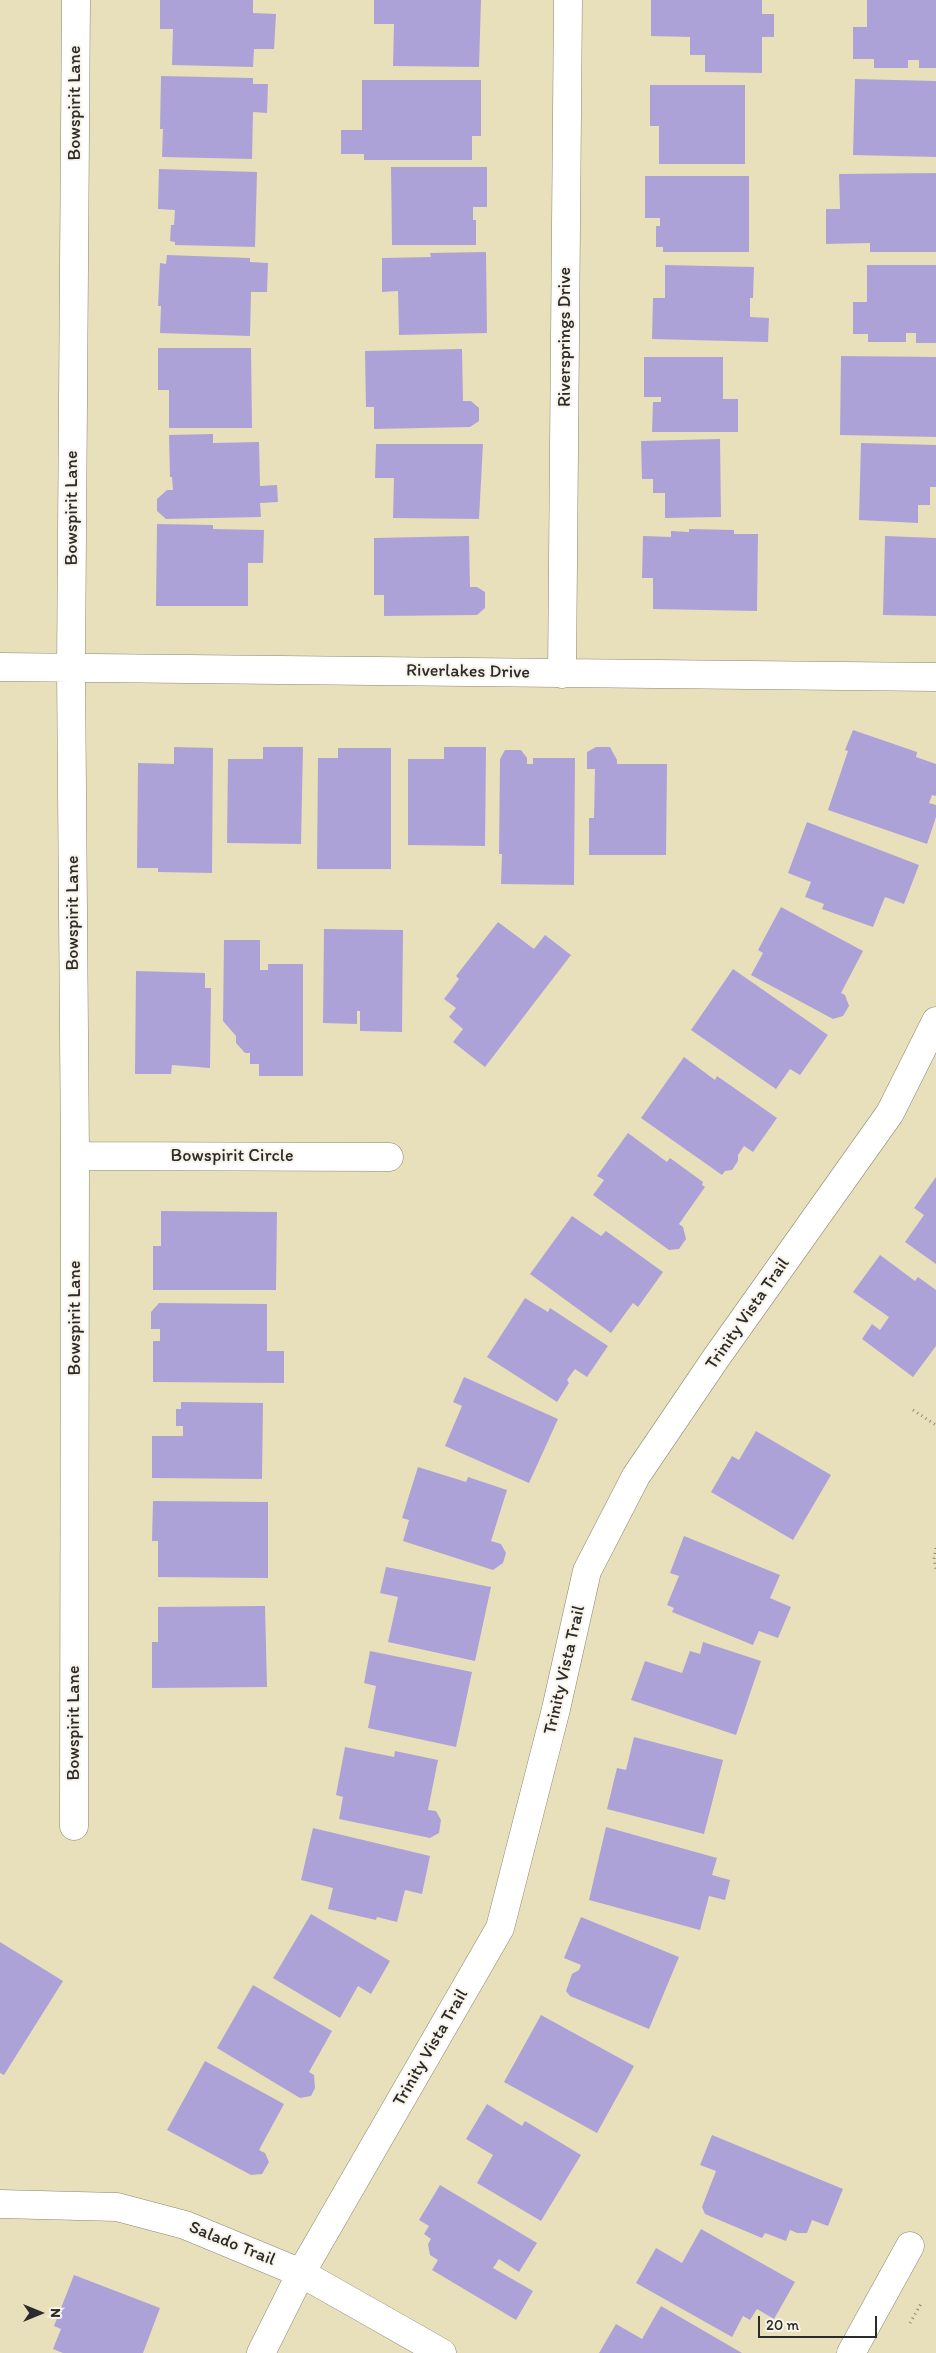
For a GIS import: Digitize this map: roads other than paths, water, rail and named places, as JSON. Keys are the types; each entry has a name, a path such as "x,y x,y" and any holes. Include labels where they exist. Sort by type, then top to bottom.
{"street":[{"name":"Bowspirit Lane","path":"74,1826 75,1156 72,668 76,0"},
{"name":"Riversprings Drive","path":"562,674 568,0"},
{"name":"Riverlakes Drive","path":"0,666 936,677"},
{"name":"Trinity Vista Trail","path":"261,2353 301,2272 500,1928 556,1709 587,1571 636,1476 716,1358 890,1113 936,1021"},
{"name":"Bowspirit Circle","path":"75,1156 389,1157"},
{"name":"Salado Trail","path":"0,2204 117,2207 185,2225 301,2272 442,2353"},
{"path":"851,2353 910,2246"}]}
